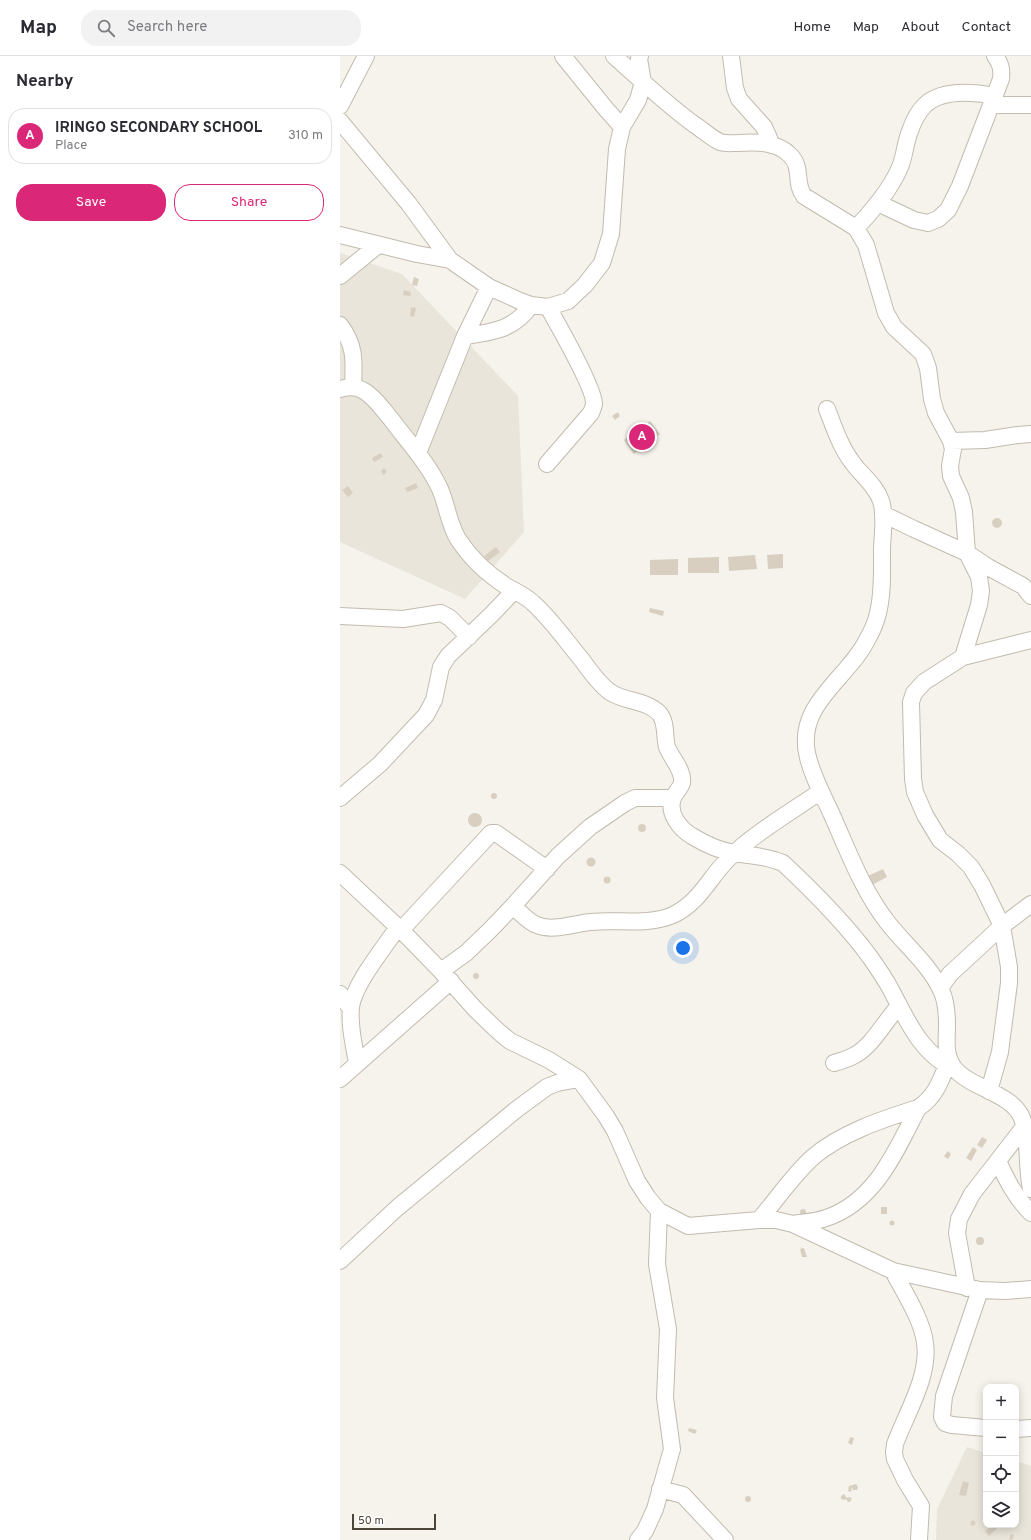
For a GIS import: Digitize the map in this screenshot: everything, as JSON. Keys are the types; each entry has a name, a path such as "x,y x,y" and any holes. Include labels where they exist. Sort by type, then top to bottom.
{"street":[{"path":"340,106 366,56"},
{"path":"563,56 597,99 622,127"},
{"path":"614,56 681,115 721,142 772,144 784,150 796,163 799,171 800,191 804,196 856,228 866,245 886,313 894,327 923,354 928,368 932,399 936,412 951,441 953,449 950,466 951,476 961,498 964,512 967,553 979,577 981,590 977,612 964,657"},
{"path":"340,121 409,204 450,260 489,287 531,305 548,307 568,301 585,285 602,263 611,234 614,171 617,149 622,127 638,100 643,82 639,59 640,56"},
{"path":"731,56 735,88 739,99 764,127 772,144"},
{"path":"878,203 914,220 928,223 938,219 948,210 960,186 1001,79 1002,70 999,61 995,56"},
{"path":"856,228 866,219 878,203 900,167 909,133 920,110 926,104 932,100 961,93 976,92 993,100 1031,105"},
{"path":"340,235 417,254 450,260"},
{"path":"340,276 378,245"},
{"path":"418,453 465,336 489,287"},
{"path":"465,336 504,328 516,322 524,315 531,305"},
{"path":"547,464 591,412 594,403 591,391 576,359 548,307"},
{"path":"340,325 348,336 352,348 353,366 346,388 364,390 373,398 418,453 432,474 441,492 456,536 468,554 480,567 514,591 532,601 548,618 598,682 610,692 625,699 645,704 658,712 663,719 667,746 681,775 682,783 673,798 671,809 674,818 681,827 691,836 721,850 771,858 783,864 844,925 869,956 889,986 912,1028 927,1049 938,1060 1015,1108 1021,1117 1024,1127 1028,1151 1028,1168 1031,1189"},
{"path":"760,1220 813,1157 826,1147 868,1126 918,1108 932,1097 951,1067 946,1049 946,1010 940,988 924,964 887,921 870,894 850,856 821,791 807,753 805,736 814,708 825,693 856,658 867,640 878,614 882,585 883,514 881,501 874,488 853,464 844,450 827,409"},
{"path":"951,441 985,440 1031,434"},
{"path":"883,514 967,553 988,567 1023,586 1031,596"},
{"path":"340,798 380,764 426,715 434,700 441,667 448,656 514,591"},
{"path":"340,616 403,619 441,613 450,618 469,637"},
{"path":"989,1091 1000,1052 1009,984 1009,966 1002,926 982,885 971,867 958,854 940,840 918,798 913,779 911,702 914,692 924,682 964,657 1031,640"},
{"path":"514,906 536,925 545,927 594,921 632,922 657,919 673,915 689,905 701,894 720,867 734,853 821,791"},
{"path":"340,1079 446,976 466,953 514,906 572,842 590,827 625,803 635,798 673,798"},
{"path":"357,1063 351,1021 351,1009 353,1000 363,978 399,929 491,833 496,833 547,869"},
{"path":"340,874 399,929 446,976 487,1022 510,1041 523,1049 549,1060 579,1079 606,1116 615,1131 637,1181 659,1211 688,1226 776,1220 793,1224 893,1271 974,1289 1005,1291 1031,1289"},
{"path":"940,988 954,970 1002,926 1031,904"},
{"path":"340,994 351,1009"},
{"path":"834,1063 862,1051 899,1006"},
{"path":"340,1261 397,1208 517,1109 547,1087 557,1083 579,1079"},
{"path":"793,1224 826,1218 843,1211 856,1202 872,1187 885,1171 918,1108"},
{"path":"983,1428 952,1425 945,1422 942,1417 944,1396 974,1289 957,1233 959,1219 972,1194 1024,1127"},
{"path":"998,1161 1015,1194 1031,1213"},
{"path":"638,1540 645,1531 655,1509 672,1449 664,1398 668,1329 657,1264 659,1211"},
{"path":"893,1271 920,1324 925,1342 926,1359 922,1376 895,1444 894,1452 895,1459 905,1480 921,1506 919,1540"},
{"path":"1019,1429 1031,1428"},
{"path":"660,1489 683,1495 725,1540"}],"shaded area":[{"path":"340,253 402,274 518,396 524,532 465,599 340,542"},
{"path":"967,1447 983,1452 983,1528 1019,1528 1019,1462 1031,1466 1031,1540 936,1540 937,1509"}],"building":[{"path":"414,277 419,279 417,286 412,285"},
{"path":"404,290 411,292 410,296 403,295"},
{"path":"411,307 416,308 414,317 410,316"},
{"path":"618,412 620,416 615,420 612,416"},
{"path":"650,421 660,434 634,454 624,440"},
{"path":"381,453 383,457 374,462 372,458"},
{"path":"384,468 387,472 383,475 381,471"},
{"path":"416,483 418,488 407,492 405,488"},
{"path":"348,486 353,493 348,497 342,490"},
{"path":"995,518 999,518 1001,519 1001,527 995,528 992,525 992,521"},
{"path":"496,547 500,552 488,561 484,556"},
{"path":"783,554 783,568 768,569 767,555"},
{"path":"755,555 757,569 729,571 728,557"},
{"path":"719,557 719,573 688,573 688,558"},
{"path":"678,559 678,575 650,575 650,560"},
{"path":"650,608 664,611 663,616 649,612"},
{"path":"494,793 497,796 494,799 491,796"},
{"path":"475,813 480,815 482,820 480,825 475,827 470,825 468,820 470,815"},
{"path":"640,824 644,824 646,828 644,832 640,832 638,830 638,826"},
{"path":"589,858 593,858 595,862 593,866 589,866 587,864 587,860"},
{"path":"883,869 887,877 872,885 868,876"},
{"path":"607,876 610,877 610,883 607,884 604,883 603,880 604,877"},
{"path":"476,973 479,976 476,979 473,976"},
{"path":"982,1137 987,1140 982,1148 977,1145"},
{"path":"973,1147 977,1150 971,1161 966,1158"},
{"path":"948,1151 951,1154 948,1159 944,1156"},
{"path":"881,1207 887,1207 887,1214 881,1214"},
{"path":"803,1209 806,1212 803,1215 800,1212"},
{"path":"892,1220 895,1223 892,1226 889,1223"},
{"path":"980,1237 983,1238 983,1244 980,1245 977,1244 976,1241 977,1238"},
{"path":"804,1248 807,1257 802,1257 800,1249"},
{"path":"689,1428 697,1430 695,1434 688,1431"},
{"path":"850,1437 854,1438 852,1445 848,1443"},
{"path":"963,1481 969,1483 966,1496 959,1495"},
{"path":"856,1484 858,1487 857,1490 853,1490 852,1487 851,1492 848,1491 849,1486"},
{"path":"844,1494 847,1498 852,1498 850,1502 846,1499 841,1499 841,1496"},
{"path":"748,1496 751,1499 748,1502 745,1499"},
{"path":"973,1520 976,1523 973,1526 970,1523"},
{"path":"988,1528 997,1528 989,1536 985,1531"},
{"path":"1011,1534 1014,1535 1013,1539 1009,1540"}],"place":[{"name":"IRINGO SECONDARY SCHOOL","path":"642,437"}]}
